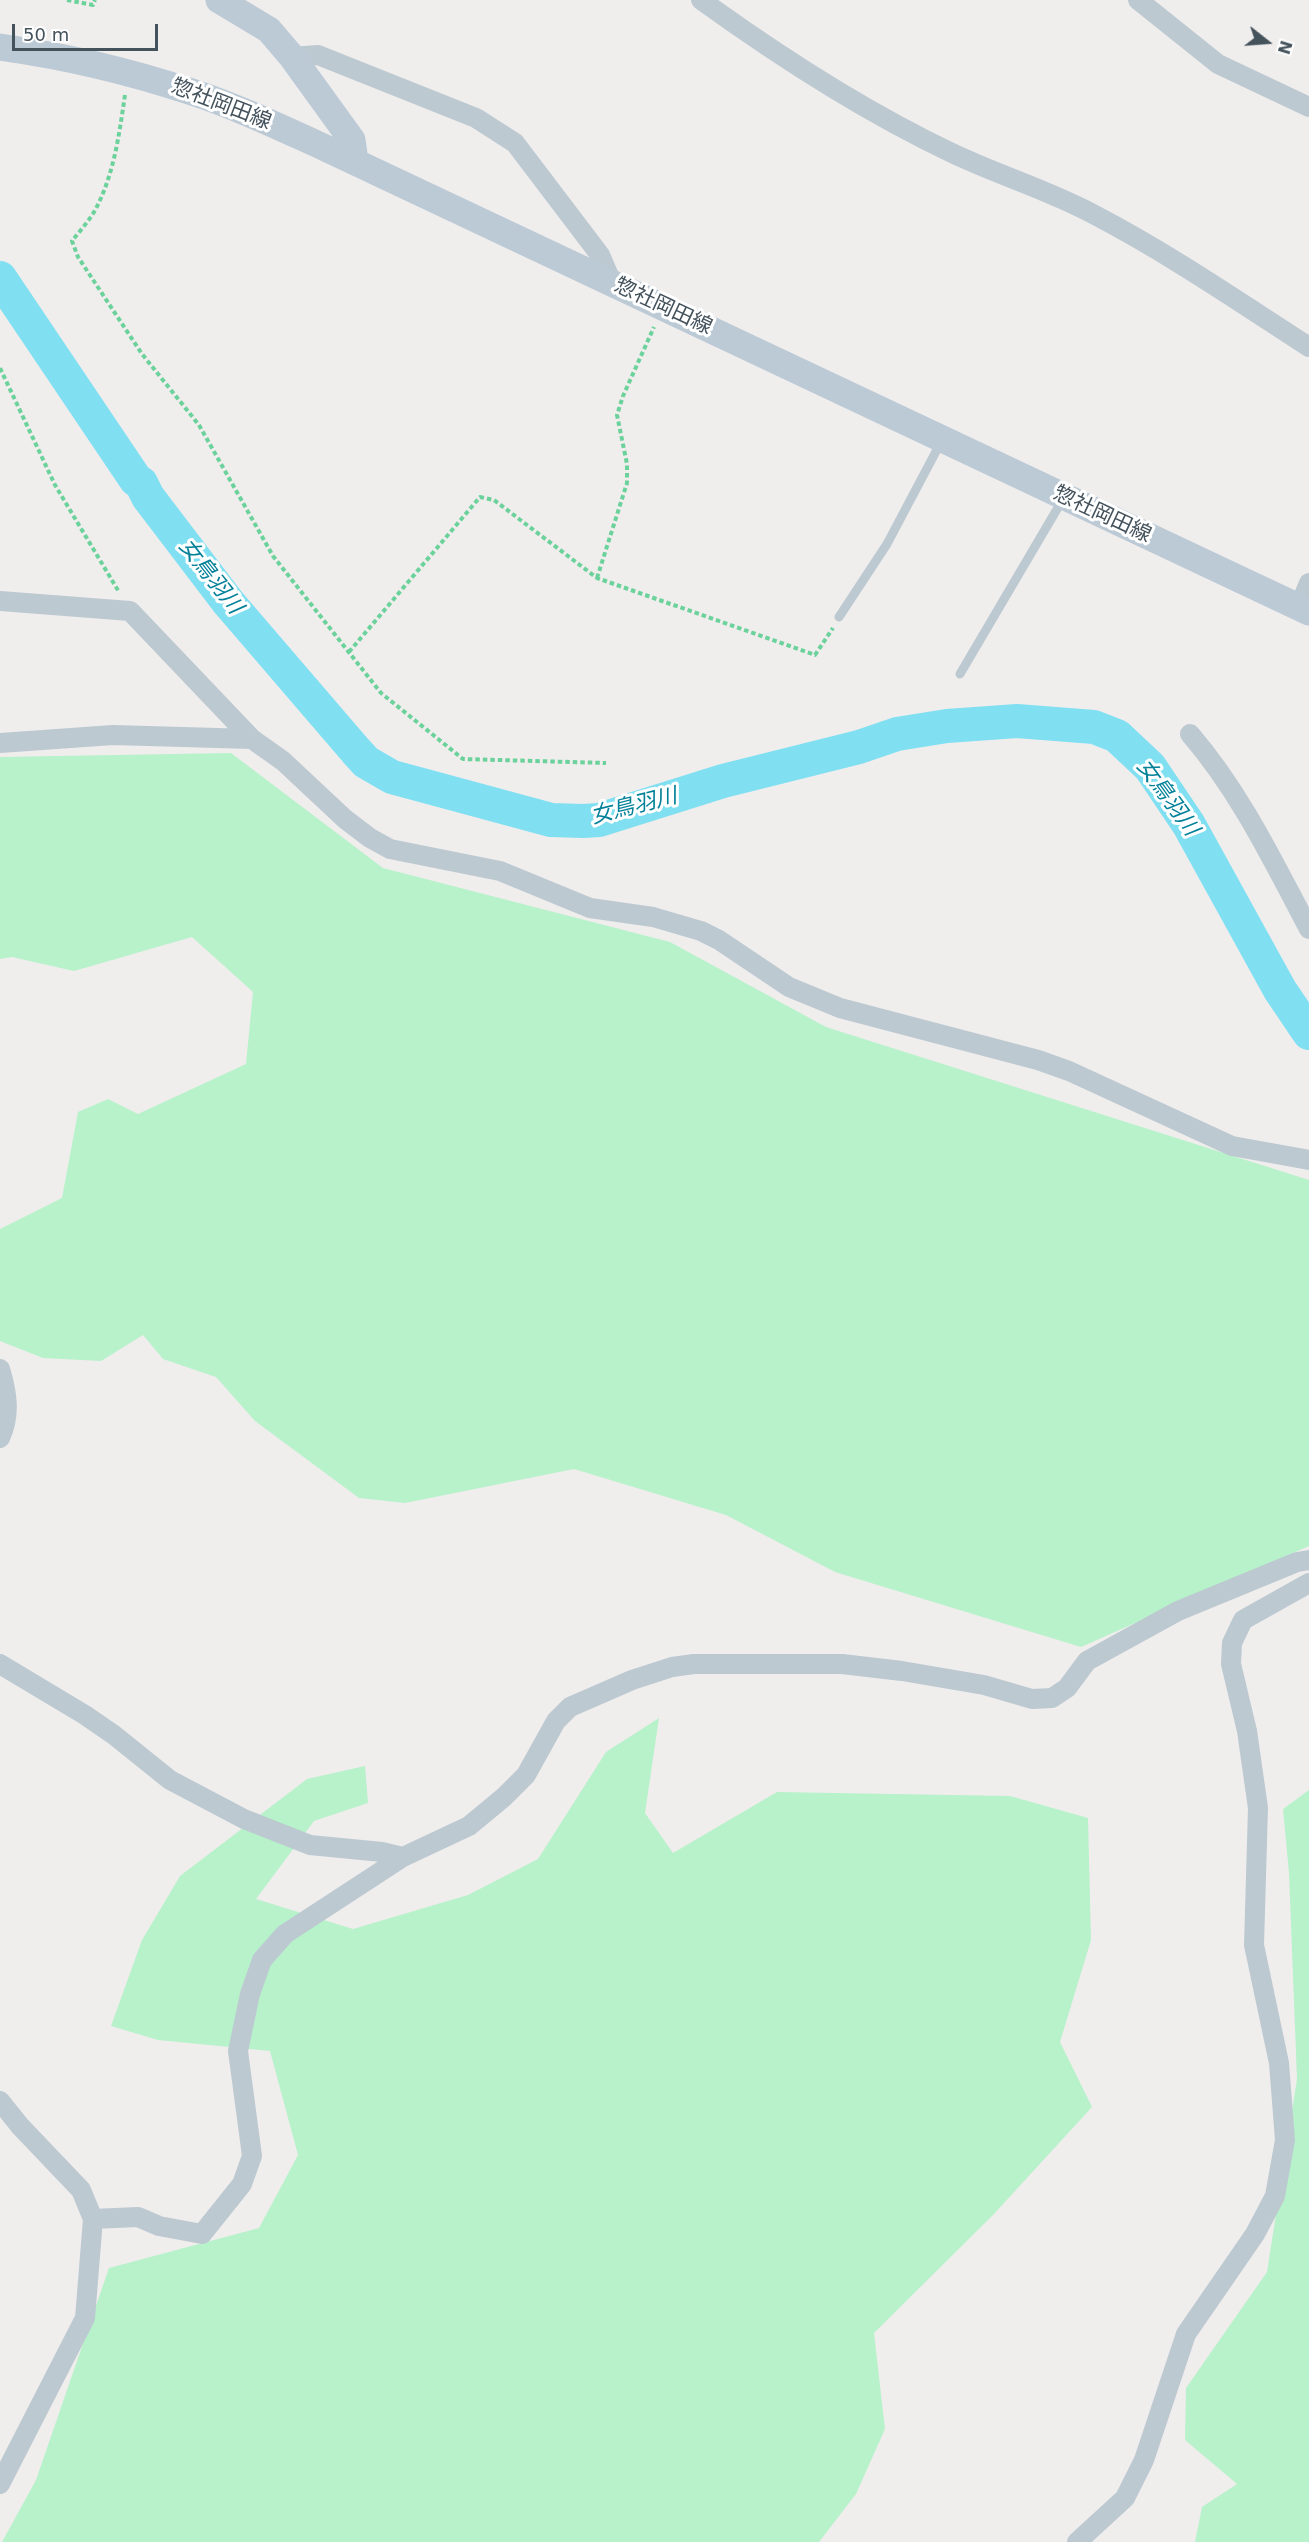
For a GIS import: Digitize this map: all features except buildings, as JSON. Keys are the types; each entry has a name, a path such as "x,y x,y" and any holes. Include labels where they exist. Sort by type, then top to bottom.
{"main road":[{"path":"219,0 269,30 292,57 352,140 355,162"},
{"name":"惣社岡田線","path":"0,47 59,56 128,73 194,93 243,112 355,162 1064,497 1306,601"}],"street":[{"path":"700,0 750,36 886,120 953,153 1091,213 1159,250 1309,347"},
{"path":"1138,0 1218,64 1309,107"},
{"path":"292,57 318,54 476,118 515,143 600,255 612,283"},
{"path":"0,601 130,611 252,739 283,761 345,819 390,849 492,868 590,908 653,917 701,931 719,940 789,987 815,999 840,1008 1038,1060 1069,1071 1232,1146 1309,1160"},
{"path":"1190,734 1212,759 1250,818 1309,928"},
{"path":"0,743 113,735 252,739"},
{"path":"0,1369 7,1392 6,1425 0,1438"},
{"path":"93,2219 138,2217 159,2226 202,2234 242,2184 252,2156 238,2051 250,1994 262,1960 285,1934 403,1857 469,1826 526,1775 556,1721 570,1707 632,1680 672,1667 694,1664 842,1664 902,1671 984,1685 1032,1699 1052,1698 1068,1688 1087,1661 1178,1611 1297,1562 1309,1560"},
{"path":"1077,2542 1125,2498 1144,2460 1186,2334 1256,2234 1275,2196 1285,2140 1279,2063 1254,1945 1258,1808 1247,1731 1231,1664 1232,1642 1243,1620 1309,1583"},
{"path":"0,1665 85,1715 170,1780 244,1819 310,1845 382,1852 403,1857"},
{"path":"0,2101 20,2126 81,2190 93,2219 85,2318 0,2484"}],"lane":[{"path":"839,617 887,544 942,440"},
{"path":"960,674 1064,497"}],"path":[{"path":"67,0 93,5 95,0"},
{"path":"128,73 117,151 108,180 94,213 72,242 78,257 142,354 199,425 273,556 381,693 463,759 606,763"},
{"path":"597,578 627,483 627,464 617,415 623,396 663,307"},
{"path":"0,368 56,486 130,611"},
{"path":"348,653 480,497 494,500 597,578 815,655 839,617"}],"green space":[{"path":"231,753 383,868 670,942 826,1027 1309,1180 1309,1546 1081,1647 835,1572 726,1515 574,1469 405,1503 359,1498 255,1421 216,1377 163,1359 143,1335 101,1361 43,1358 0,1341 0,1229 62,1198 78,1112 108,1099 138,1114 246,1064 253,992 192,937 74,971 12,957 0,959 0,757"},
{"path":"659,1718 645,1813 673,1853 777,1792 1010,1796 1088,1818 1091,1940 1060,2042 1092,2107 993,2215 874,2333 885,2429 856,2494 819,2542 2,2542 36,2480 109,2268 259,2228 298,2155 270,2051 158,2040 111,2026 142,1940 180,1876 307,1779 365,1766 368,1803 314,1821 256,1899 353,1929 468,1895 538,1859 606,1752"},
{"path":"1309,1790 1309,2542 1195,2542 1202,2507 1237,2484 1185,2440 1186,2388 1267,2272 1297,2079 1289,1873 1283,1809"}],"waterway":[{"name":"女鳥羽川","path":"0,278 136,480 141,483 148,497 228,602 366,762 392,777 551,820 599,820 723,781 859,747 897,734 947,726 1017,721 1094,727 1117,736 1150,767 1189,825 1280,990 1309,1033"}]}
